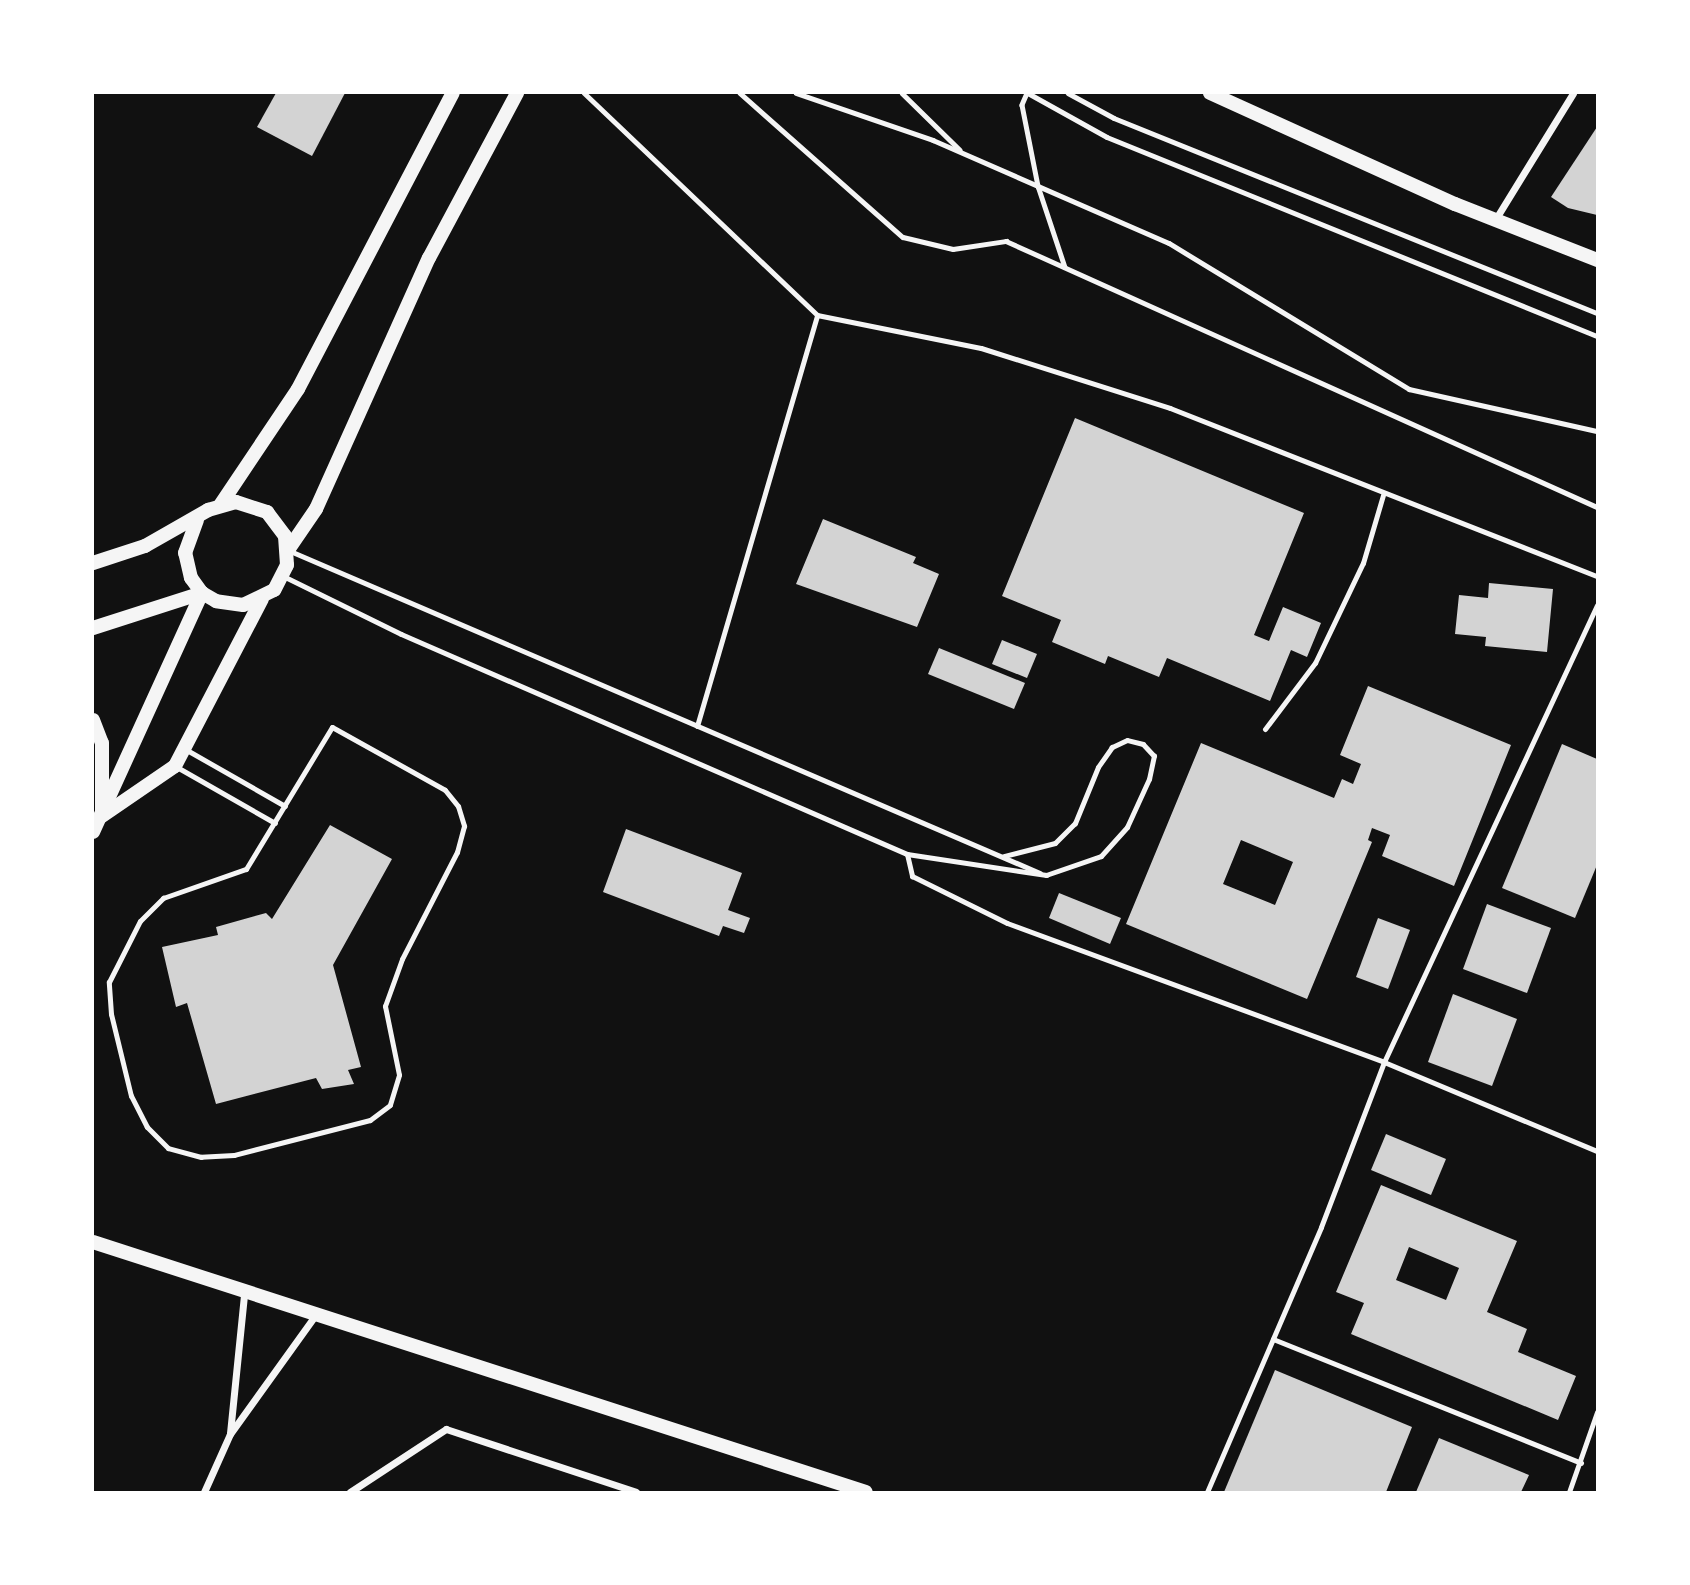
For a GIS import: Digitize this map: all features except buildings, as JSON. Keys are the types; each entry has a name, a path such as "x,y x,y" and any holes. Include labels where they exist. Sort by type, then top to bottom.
{"main road":[{"path":"93,563 145,546 198,520 221,504 298,388 453,93"},
{"path":"102,816 175,766 262,599 283,576 288,550 316,509 429,258 517,93"},
{"path":"1210,93 1495,220 1597,260"},
{"path":"221,504 252,504 267,512 278,523 288,550"},
{"path":"198,520 185,553 191,578 202,593 229,606 262,599"},
{"path":"93,628 202,593"},
{"path":"93,832 202,593"},
{"path":"93,720 102,743 102,816"},
{"path":"93,1242 314,1317 866,1492"}],"street":[{"path":"1495,220 1573,93"},
{"path":"230,1434 244,1294"},
{"path":"204,1492 230,1434 314,1317"},
{"path":"350,1492 446,1429 636,1492"}],"lane":[{"path":"584,93 817,315 981,348 1170,408 1382,495 1597,576"},
{"path":"697,726 817,315"},
{"path":"1265,729 1315,663 1363,563 1382,495"},
{"path":"288,550 1046,876"},
{"path":"283,576 401,634 907,854 1046,876 1101,856 1127,827 1154,756 1143,744 1127,740 1112,747 1094,776 1075,823 1055,843 1004,856"},
{"path":"1208,1492 1273,1339 1384,1062 1597,604"},
{"path":"332,727 445,790 458,806 464,827 457,852 402,959 384,1006 399,1076 390,1105 370,1120 234,1155 201,1157 168,1148 146,1127 131,1096 111,1014 109,982 140,920 163,898 246,869 285,806 332,727"},
{"path":"184,748 285,806"},
{"path":"175,766 275,823"},
{"path":"907,854 912,876 1007,923 1384,1062 1597,1151"},
{"path":"1273,1339 1581,1463"},
{"path":"1569,1492 1597,1412"}],"path":[{"path":"740,93 903,237 953,249 1006,241 1597,507"},
{"path":"796,93 963,153 1169,243 1409,390 1597,431"},
{"path":"902,93 963,153"},
{"path":"1065,268 1038,186 1022,105 1028,93 1107,137 1597,336"},
{"path":"1068,93 1114,118 1597,313"}]}
